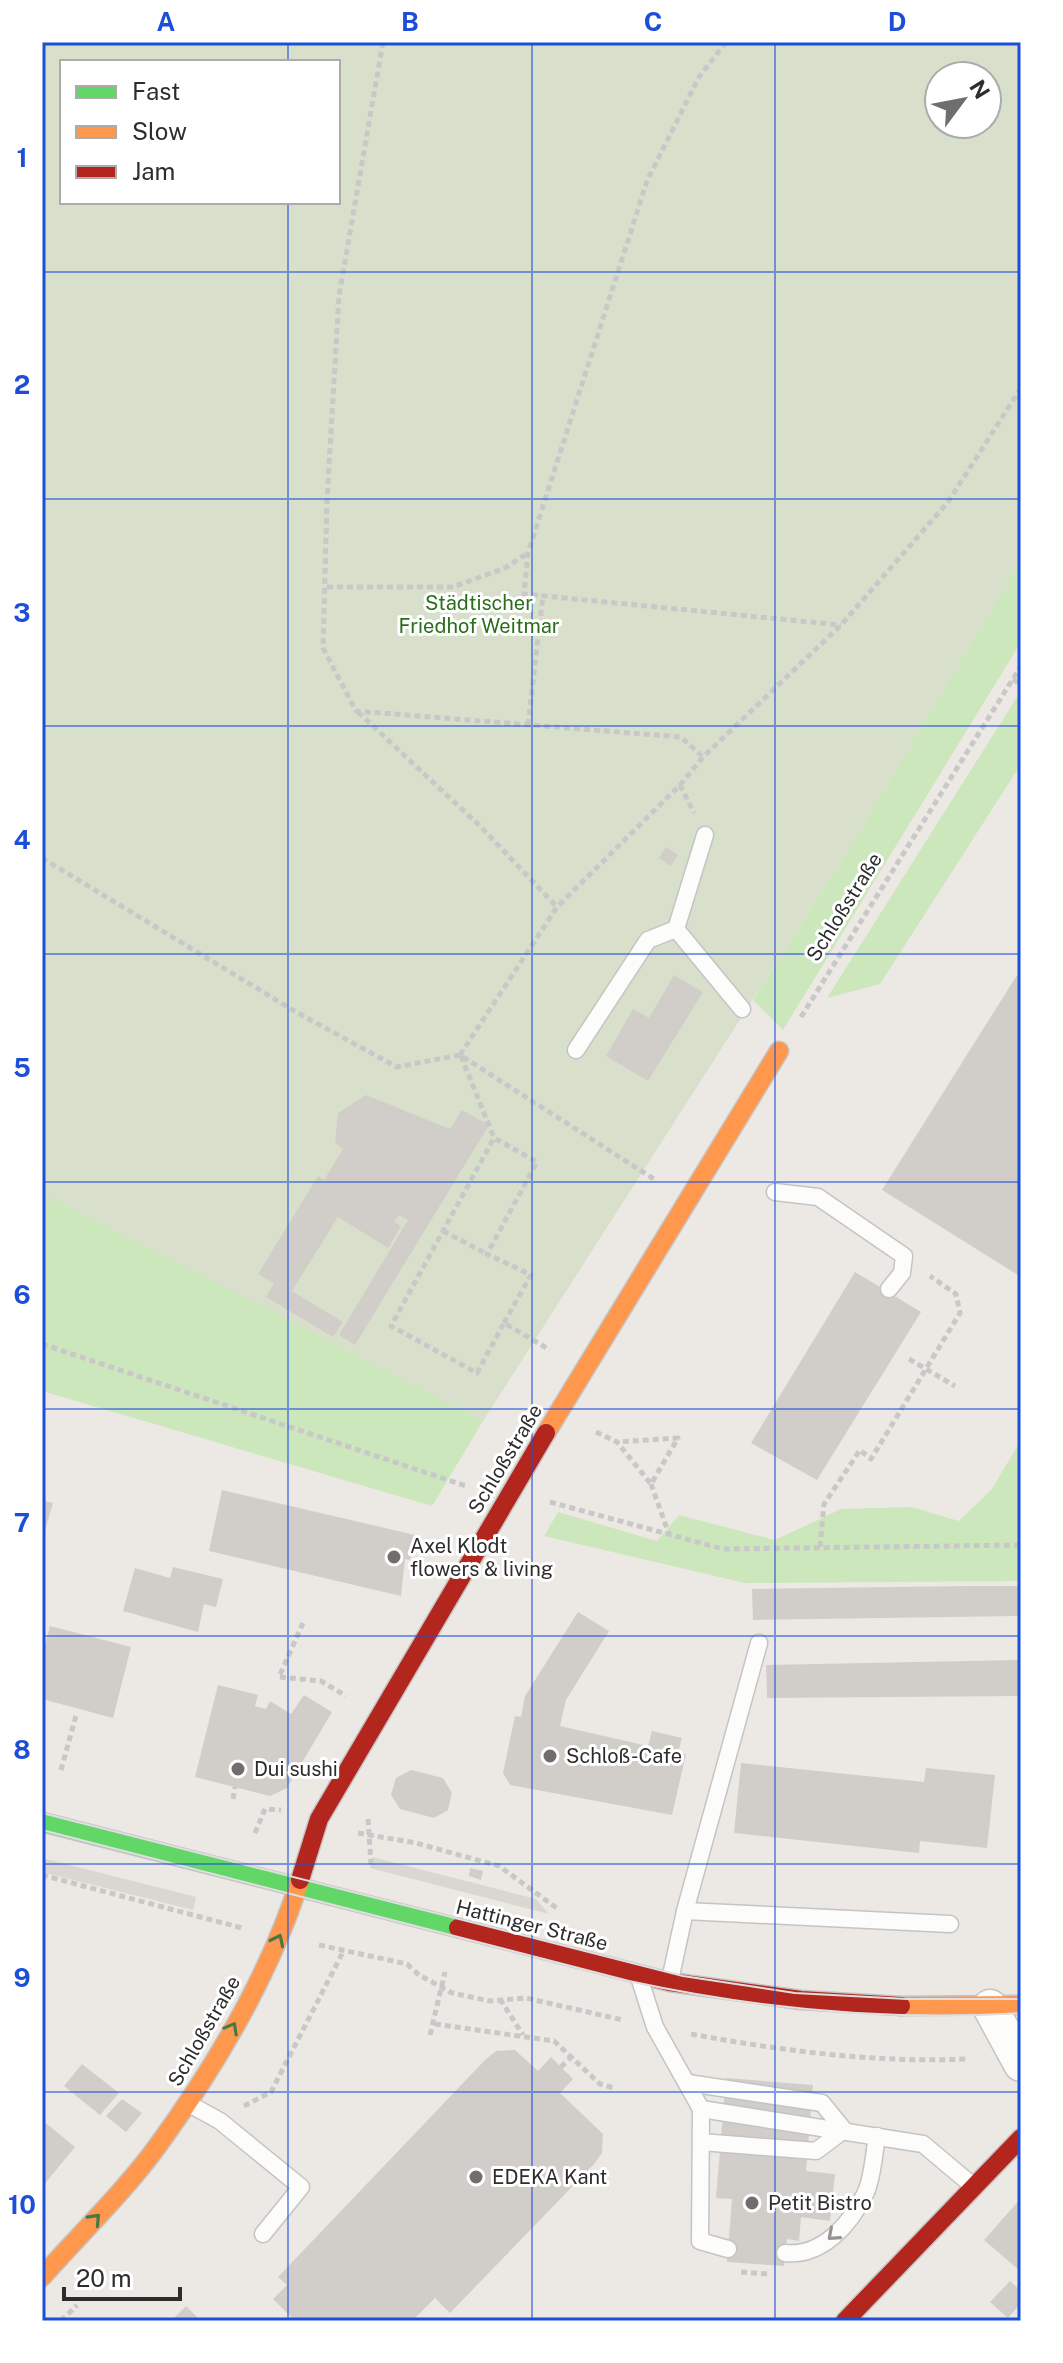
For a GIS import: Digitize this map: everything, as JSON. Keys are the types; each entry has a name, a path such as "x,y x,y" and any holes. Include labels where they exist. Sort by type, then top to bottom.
{"main road":[{"name":"Schloßstraße","path":"42,2277 158,2146 187,2103 282,1936 319,1819 506,1499 779,1051"},
{"name":"Hattinger Straße","path":"42,1822 670,1982 733,1993 866,2007 1006,2006"},
{"path":"845,2321 1021,2138"}],"street":[{"path":"1006,2006 1021,2064"}],"lane":[{"path":"676,929 705,835"},
{"path":"676,929 742,1009"},
{"path":"576,1050 648,940 676,929"},
{"path":"775,1192 818,1197 904,1256 902,1273 889,1289"},
{"path":"670,1982 685,1911 759,1643"},
{"path":"685,1911 950,1924"},
{"path":"637,1975 655,2027 701,2109 700,2241 728,2249"},
{"path":"688,2083 822,2103 844,2130"},
{"path":"187,2103 220,2121 301,2187 263,2234"},
{"path":"701,2109 923,2144 974,2186"},
{"path":"701,2142 816,2151 844,2130"},
{"path":"785,2253 803,2255 837,2235 866,2192 877,2136"}],"path":[{"path":"383,42 339,296 327,500 323,648 356,711 482,828 557,907"},
{"path":"726,42 699,77 647,181 528,553 524,594 841,625"},
{"path":"460,1055 557,907 680,785 703,757 841,625 948,502 1021,388"},
{"path":"327,587 453,587 505,568 528,553"},
{"path":"528,725 543,595"},
{"name":"Schloßstraße","path":"779,1051 1021,666"},
{"path":"1013,679 1021,685"},
{"path":"356,711 681,737 703,757"},
{"path":"42,858 296,1012 397,1067 460,1055 689,1201"},
{"path":"460,1055 494,1138 537,1162 487,1254"},
{"path":"443,1231 531,1275 477,1373 391,1326 443,1231 494,1138"},
{"path":"853,1446 871,1459 960,1313 956,1294 930,1278 927,1267"},
{"path":"504,1323 584,1370"},
{"path":"42,1344 506,1499 547,1501 723,1549 1021,1545"},
{"path":"909,1359 955,1386"},
{"path":"591,1430 617,1442 651,1484 669,1534"},
{"path":"617,1442 678,1438 651,1484"},
{"path":"820,1547 824,1504 860,1450"},
{"path":"303,1623 279,1677 321,1681 380,1716"},
{"path":"61,1770 77,1712"},
{"path":"233,1799 235,1787"},
{"path":"257,1827 265,1809"},
{"path":"367,1816 372,1857"},
{"path":"42,1875 244,1928"},
{"path":"312,1944 407,1964 443,1989 490,2001 526,1998 777,2050 922,2061 968,2059"},
{"path":"220,2121 271,2092 343,1952"},
{"path":"430,2035 445,1972"},
{"path":"500,1999 524,2036"},
{"path":"435,2024 554,2041 573,2055 600,2084 614,2088"},
{"path":"561,2067 573,2055"}],"green space":[{"name":"Städtischer Friedhof Weitmar","path":"42,42 1021,42 1021,560 837,868 483,1421 42,1193"},
{"path":"1021,560 1021,642 783,1030 753,1000 837,868"},
{"path":"1017,697 1021,700 1021,764 880,984 827,998"},
{"path":"42,1191 483,1421 432,1506 42,1391"},
{"path":"1021,1440 1021,1581 745,1583 544,1536 558,1512 657,1541 679,1515 775,1540 841,1509 911,1507 959,1521 992,1489"}],"shaded area":[{"path":"372,1857 536,1899 549,1914 370,1868"},
{"path":"42,1858 196,1897 193,1910 42,1872"}],"building":[{"path":"666,847 678,855 671,866 659,858"},
{"path":"674,975 703,992 648,1081 606,1056 633,1009 649,1018"},
{"path":"1017,975 1021,977 1021,1277 882,1190"},
{"path":"366,1095 450,1129 462,1110 489,1125 355,1345 339,1335 408,1220 399,1215 394,1222 401,1226 388,1248 338,1217 292,1291 343,1322 333,1337 266,1297 274,1283 258,1274 318,1176 324,1180 343,1149 335,1143 338,1113"},
{"path":"855,1272 921,1312 817,1480 751,1443"},
{"path":"222,1490 415,1535 410,1560 405,1559 401,1596 209,1551"},
{"path":"42,1500 53,1503 43,1537 42,1537"},
{"path":"173,1567 223,1579 216,1607 204,1604 198,1632 123,1611 135,1568 170,1578"},
{"path":"1021,1586 1021,1616 753,1620 752,1589"},
{"path":"578,1612 609,1631 566,1700 560,1726 648,1746 652,1731 682,1738 678,1753 686,1754 672,1815 510,1785 503,1773 515,1716 521,1717 525,1696"},
{"path":"50,1626 131,1647 113,1718 42,1699 42,1656"},
{"path":"1021,1660 1021,1696 767,1698 766,1665"},
{"path":"218,1685 258,1695 255,1706 266,1709 270,1701 291,1714 304,1695 332,1712 287,1788 270,1796 195,1777"},
{"path":"741,1763 924,1782 926,1768 995,1775 987,1848 920,1841 919,1853 734,1833"},
{"path":"411,1770 443,1778 452,1793 448,1810 434,1818 400,1809 391,1795 396,1778"},
{"path":"470,1868 483,1871 481,1880 469,1876"},
{"name":"EDEKA Kant","path":"515,2050 538,2071 551,2057 573,2079 560,2093 603,2134 602,2153 594,2164 450,2313 435,2298 412,2321 295,2321 273,2299 287,2285 278,2277 485,2060 496,2051"},
{"path":"82,2064 119,2093 100,2115 64,2086"},
{"path":"726,2078 813,2085 806,2171 835,2174 830,2221 801,2217 799,2241 787,2239 784,2266 727,2262 732,2199 716,2198"},
{"path":"122,2099 142,2113 126,2132 106,2116"},
{"path":"42,2120 75,2147 42,2187"},
{"path":"1021,2198 1021,2269 1020,2271 984,2240"},
{"path":"1010,2281 1021,2291 1021,2303 1008,2318 990,2302"},
{"path":"186,2306 201,2321 171,2321"}],"tram line":[{"path":"42,1813 683,1976 795,1993 907,1999 1021,1999"},
{"path":"42,1830 678,1991 775,2006 873,2014 1021,2013"}],"traffic: fast":[{"path":"42,1822 458,1928"}],"traffic: slow":[{"path":"546,1433 779,1051"},
{"path":"42,2277 146,2161 201,2082 257,1984 300,1880"},
{"path":"901,2006 1021,2005"}],"traffic: jam":[{"path":"300,1880 319,1819 546,1433"},
{"path":"458,1928 670,1982 801,2000 901,2006"},
{"path":"845,2321 1021,2138"}],"place":[{"name":"Axel Klodt flowers & living","path":"394,1557"},
{"name":"Schloß-Cafe","path":"550,1756"},
{"name":"Dui sushi","path":"238,1769"},
{"name":"EDEKA Kant","path":"476,2177"},
{"name":"Petit Bistro","path":"752,2203"}]}
